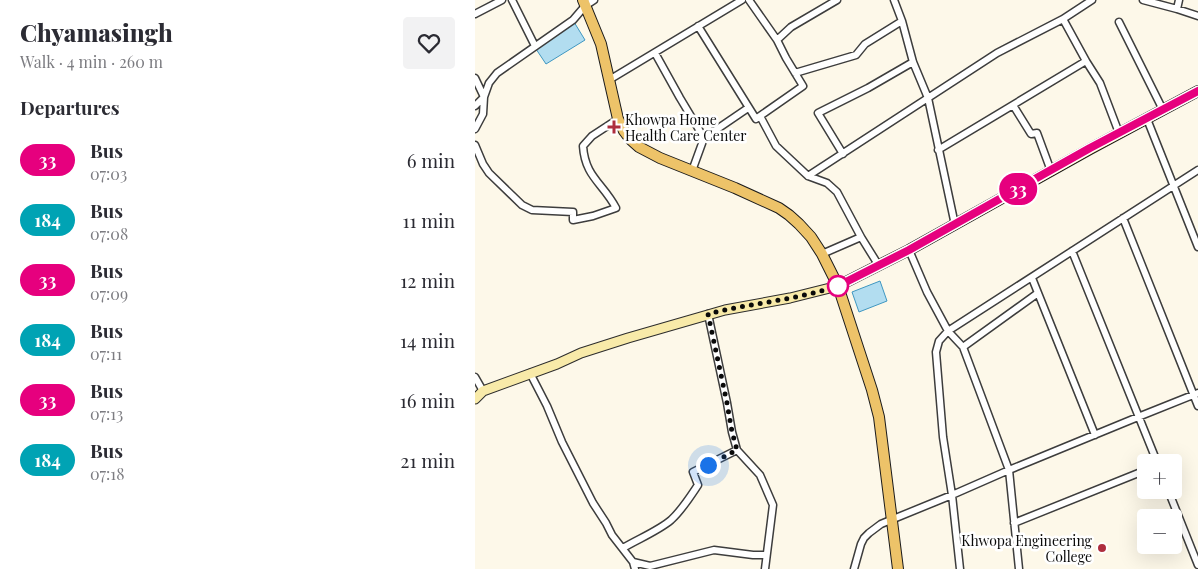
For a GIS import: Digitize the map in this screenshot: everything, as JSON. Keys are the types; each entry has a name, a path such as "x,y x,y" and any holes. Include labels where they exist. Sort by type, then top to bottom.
{"main road":[{"path":"587,2 601,44 618,119 630,139 639,147 660,158 750,194 779,208 799,224 811,237 822,254 838,286 879,417 898,569"},
{"path":"475,399 483,391 557,364 573,356 628,338 708,314 790,298 838,286 909,250 1051,170 1198,91"}],"street":[{"path":"475,14 502,0"},
{"path":"512,0 535,46"},
{"path":"698,26 756,119 803,86 777,40 749,0"},
{"path":"777,40 791,27 837,0"},
{"path":"808,176 997,54 1063,19 1092,0"},
{"path":"1143,0 1198,16"},
{"path":"1177,9 1179,0"},
{"path":"609,80 738,1"},
{"path":"896,1 913,62 928,98 955,225"},
{"path":"475,129 483,114 484,98 489,83 497,73 573,20 587,2"},
{"path":"1063,19 1100,83 1119,133"},
{"path":"795,73 856,55 865,44 902,21"},
{"path":"1119,22 1163,110"},
{"path":"655,53 704,138"},
{"path":"939,150 1086,61"},
{"path":"843,154 818,113 868,88 913,62"},
{"path":"475,78 484,98"},
{"path":"475,106 484,98"},
{"path":"1013,105 1031,134 1037,133 1051,170"},
{"path":"692,170 704,138 748,108"},
{"path":"760,116 776,146 808,176 827,183 837,192 879,266"},
{"path":"475,145 489,173 523,205 532,210 573,212 573,220 593,216 616,208 589,171 583,154 583,146 591,136 618,119"},
{"path":"1147,119 1198,247"},
{"path":"960,569 943,437 936,352 939,341 948,331 1198,170"},
{"path":"1123,218 1196,394 1198,406"},
{"path":"822,254 861,237"},
{"path":"909,250 927,292 948,331 963,347 1009,470 1019,569"},
{"path":"1072,251 1154,454"},
{"path":"1032,278 1095,435"},
{"path":"963,347 1038,293"},
{"path":"708,314 737,450 760,475 773,505 765,569"},
{"path":"530,373 593,504 634,566 650,566 714,550 766,555"},
{"path":"475,377 483,391"},
{"path":"854,569 864,538 875,528 891,519 952,496 1009,470 1196,394"},
{"path":"623,548 672,519 689,500 698,485 693,472 737,450"},
{"path":"1015,523 1137,474"},
{"path":"1172,499 1198,565"}],"water":[{"path":"574,22 585,40 546,64 536,49"},
{"path":"880,281 887,301 859,312 852,292"}],"bus line":[{"name":"33","path":"838,286 909,250 1090,148 1198,91"}],"place":[{"name":"Khowpa Home Health Care Center","path":"614,127"},
{"name":"Khwopa Engineering College","path":"1102,548"}],"route":[{"path":"708,465 737,450 708,314 814,293 838,286"}]}
